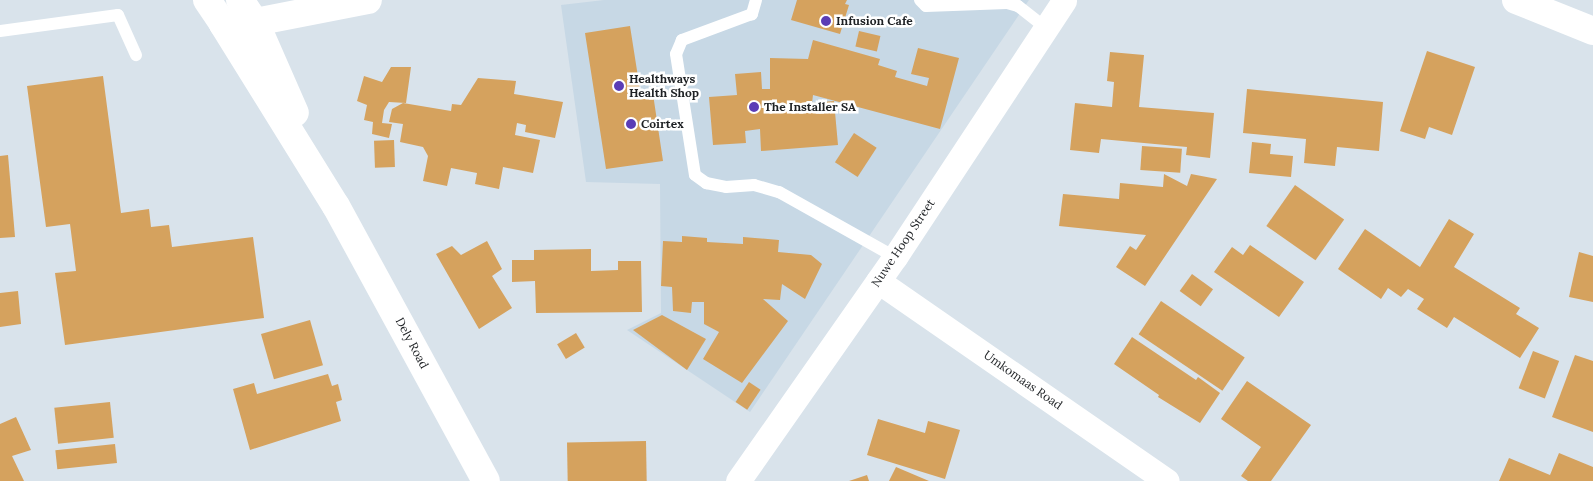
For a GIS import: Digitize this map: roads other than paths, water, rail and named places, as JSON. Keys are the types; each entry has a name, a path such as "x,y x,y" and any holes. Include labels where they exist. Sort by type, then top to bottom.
{"street":[{"name":"Dely Road","path":"207,0 336,206 486,481"},
{"name":"Dely Road","path":"240,0 255,22 336,206"},
{"path":"223,24 255,22 368,0"},
{"path":"1516,0 1593,31"},
{"name":"Nuwe Hoop Street","path":"738,481 895,257 1064,1"},
{"name":"Umkomaas Road","path":"878,280 1167,481"}],"lane":[{"path":"756,0 752,14 682,40 676,54 695,175 706,183 726,187 754,185 779,192 895,257"},
{"path":"920,0 926,6 1008,3 1018,6 1046,28"},
{"path":"0,31 118,15 136,55"}],"place":[{"name":"Infusion Cafe","path":"826,21"},
{"name":"Healthways Health Shop","path":"619,86"},
{"name":"The Installer SA","path":"754,107"},
{"name":"Coirtex","path":"631,124"}]}
